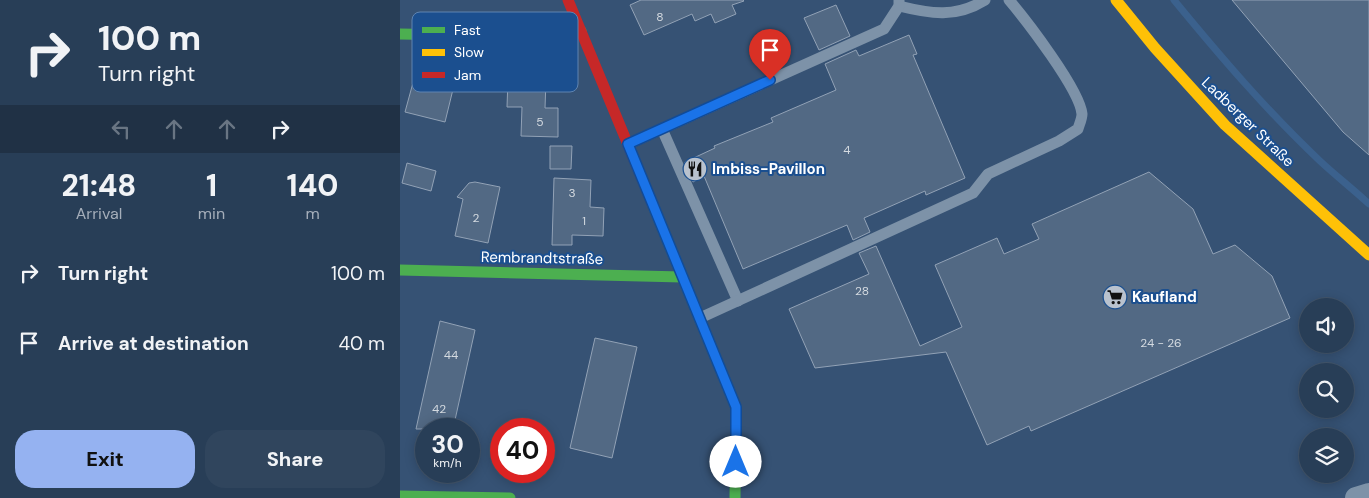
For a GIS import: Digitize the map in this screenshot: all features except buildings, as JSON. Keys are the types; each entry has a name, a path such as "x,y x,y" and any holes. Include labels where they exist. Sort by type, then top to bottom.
{"street":[{"path":"568,0 573,12"},
{"name":"Ladberger Straße","path":"1116,0 1225,125 1369,255"},
{"path":"578,24 736,407 736,498"},
{"name":"Rembrandtstraße","path":"400,270 682,276"},
{"path":"1356,498 1369,494"},
{"path":"400,496 510,498"}],"lane":[{"path":"628,144 884,29 899,3 925,12 948,13 972,8 985,0"},
{"path":"700,318 973,193 988,174 1059,141 1078,130 1082,116 1077,98 1018,10 1008,0"},
{"path":"662,129 738,301"}],"waterway":[{"path":"1174,0 1281,123 1320,161 1369,204"}],"traffic: fast":[{"path":"400,34 412,34"},
{"path":"653,205 736,407 735,498"},
{"path":"400,270 682,277"},
{"path":"400,496 510,498"}],"traffic: slow":[{"path":"1116,0 1155,48 1225,125 1369,255"}],"traffic: jam":[{"path":"568,0 573,12"},
{"path":"578,24 653,205"}],"place":[{"name":"Imbiss-Pavillon","path":"695,169"},
{"name":"Kaufland","path":"1115,297"}],"route":[{"path":"736,462 736,407 628,144 770,80"}]}
